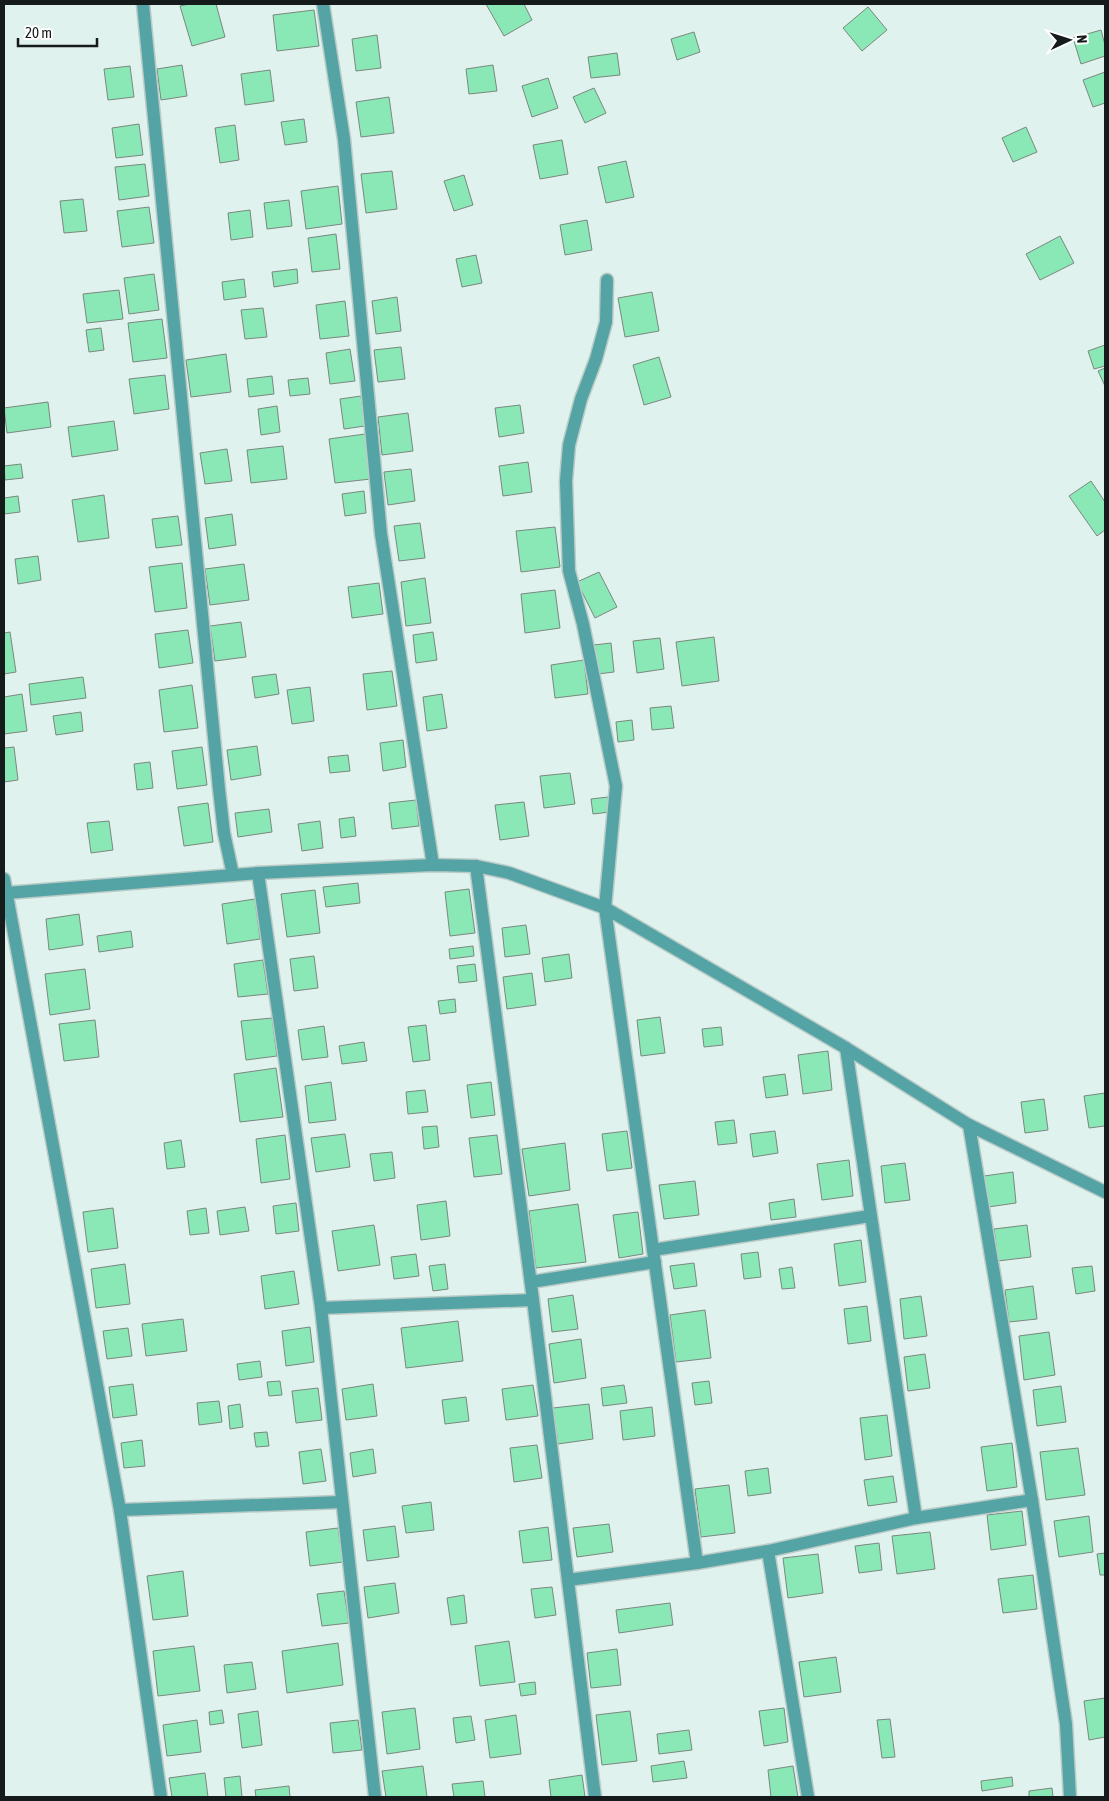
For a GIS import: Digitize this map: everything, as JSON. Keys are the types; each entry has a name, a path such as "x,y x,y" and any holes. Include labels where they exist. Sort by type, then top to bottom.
{"street":[{"path":"144,4 219,789 224,833 233,875"},
{"path":"323,4 344,139 381,534 433,865"},
{"path":"608,280 606,322 596,359 578,408 570,445 566,481 569,571 583,624 616,786 605,908 697,1563"},
{"path":"6,893 258,873 433,865 476,866 509,873 605,908 846,1048 969,1125 1105,1192"},
{"path":"476,866 531,1282 595,1797"},
{"path":"258,873 320,1308 375,1797"},
{"path":"4,879 120,1510 161,1797"},
{"path":"846,1048 916,1518"},
{"path":"969,1125 1032,1500 1066,1724 1070,1797"},
{"path":"531,1282 654,1256 870,1216"},
{"path":"320,1308 533,1300"},
{"path":"568,1580 768,1552 916,1518 1032,1500"},
{"path":"120,1510 342,1502"},
{"path":"768,1552 808,1797"}],"building":[{"path":"216,4 225,37 192,46 180,6"},
{"path":"486,4 524,4 532,20 504,36"},
{"path":"868,7 887,30 862,51 843,28"},
{"path":"314,10 319,46 277,51 273,15"},
{"path":"1101,30 1105,45 1105,56 1081,64 1073,38"},
{"path":"694,32 700,52 677,60 671,39"},
{"path":"377,35 381,68 356,71 352,39"},
{"path":"617,53 620,75 591,78 588,57"},
{"path":"182,65 187,96 161,100 157,69"},
{"path":"493,65 497,91 469,94 466,69"},
{"path":"130,66 134,97 108,100 104,69"},
{"path":"270,70 274,101 245,105 241,74"},
{"path":"1105,72 1105,103 1093,107 1083,80"},
{"path":"548,78 558,108 532,117 522,86"},
{"path":"594,88 606,113 585,123 573,97"},
{"path":"389,97 394,133 361,137 356,102"},
{"path":"304,119 307,142 285,145 281,122"},
{"path":"139,124 143,155 116,158 112,128"},
{"path":"235,125 239,160 220,163 215,128"},
{"path":"1026,127 1037,152 1013,162 1002,138"},
{"path":"562,140 568,174 540,179 533,145"},
{"path":"626,161 634,197 606,203 598,167"},
{"path":"145,164 149,196 119,200 115,167"},
{"path":"392,171 397,209 366,213 361,174"},
{"path":"464,175 473,205 454,211 444,181"},
{"path":"338,186 342,224 306,229 301,191"},
{"path":"83,199 87,231 64,233 60,201"},
{"path":"289,200 292,226 267,229 264,203"},
{"path":"149,207 154,243 122,247 117,211"},
{"path":"250,210 253,237 231,240 228,213"},
{"path":"587,220 592,250 565,255 560,225"},
{"path":"336,234 340,269 312,272 308,238"},
{"path":"1060,236 1074,263 1040,280 1026,254"},
{"path":"476,255 482,283 462,287 456,259"},
{"path":"297,269 298,283 274,287 272,272"},
{"path":"154,274 159,310 129,314 124,278"},
{"path":"244,279 246,297 224,300 222,282"},
{"path":"119,290 123,319 87,323 83,294"},
{"path":"652,292 659,331 625,337 618,298"},
{"path":"397,297 401,331 376,334 372,301"},
{"path":"345,301 349,336 320,339 316,305"},
{"path":"263,308 267,337 245,339 241,310"},
{"path":"162,319 167,358 133,362 128,323"},
{"path":"101,328 104,350 89,352 86,330"},
{"path":"1105,345 1105,366 1094,369 1088,351"},
{"path":"401,347 405,379 378,382 374,350"},
{"path":"350,349 355,381 330,384 326,353"},
{"path":"226,354 231,392 191,397 186,360"},
{"path":"659,357 671,397 644,405 633,365"},
{"path":"1105,368 1105,386 1098,371"},
{"path":"165,375 169,409 134,414 129,379"},
{"path":"272,376 274,394 249,397 247,379"},
{"path":"308,378 310,394 290,396 288,380"},
{"path":"361,396 365,426 344,429 340,399"},
{"path":"48,402 51,427 7,433 4,408"},
{"path":"520,405 524,433 499,437 495,408"},
{"path":"277,406 280,432 261,435 258,409"},
{"path":"408,413 413,451 382,455 378,417"},
{"path":"114,421 118,450 72,457 68,427"},
{"path":"365,434 371,479 335,483 329,439"},
{"path":"283,446 287,479 251,483 247,450"},
{"path":"227,449 232,481 205,484 200,453"},
{"path":"528,462 532,492 503,496 499,466"},
{"path":"21,464 23,478 5,480 4,466"},
{"path":"411,469 415,501 388,505 384,472"},
{"path":"1091,481 1105,502 1105,530 1097,536 1069,496"},
{"path":"364,491 366,513 345,516 342,494"},
{"path":"104,495 109,538 78,542 72,500"},
{"path":"18,496 20,512 4,514 4,498"},
{"path":"232,514 236,545 209,549 205,518"},
{"path":"178,516 182,545 156,548 152,519"},
{"path":"420,523 425,558 399,561 394,526"},
{"path":"555,527 560,567 521,572 516,531"},
{"path":"38,556 41,580 18,584 15,559"},
{"path":"182,563 187,608 155,612 149,567"},
{"path":"244,564 249,600 210,605 205,569"},
{"path":"599,572 617,607 595,618 577,582"},
{"path":"425,578 431,623 406,626 401,582"},
{"path":"379,583 383,614 352,618 348,587"},
{"path":"555,590 560,628 525,633 521,594"},
{"path":"241,622 246,657 215,661 210,626"},
{"path":"188,630 193,663 159,668 155,634"},
{"path":"10,632 16,672 4,674 4,633"},
{"path":"433,632 437,660 416,663 413,635"},
{"path":"714,637 719,681 682,686 676,642"},
{"path":"660,638 664,669 637,673 633,641"},
{"path":"611,643 614,672 598,674 594,645"},
{"path":"584,660 588,694 555,698 551,665"},
{"path":"392,671 397,706 367,710 363,674"},
{"path":"276,674 279,694 255,698 252,677"},
{"path":"83,677 86,698 31,705 29,684"},
{"path":"192,685 198,728 164,732 159,690"},
{"path":"310,687 314,721 292,724 287,690"},
{"path":"22,694 27,731 4,734 4,697"},
{"path":"442,694 447,728 427,731 423,697"},
{"path":"671,706 674,728 652,730 650,708"},
{"path":"81,712 83,731 56,735 53,716"},
{"path":"632,720 634,740 618,742 616,722"},
{"path":"403,740 406,767 383,771 380,743"},
{"path":"257,746 261,775 231,780 227,750"},
{"path":"14,747 18,780 4,782 4,748"},
{"path":"202,747 207,785 177,789 172,751"},
{"path":"348,755 350,771 330,773 328,757"},
{"path":"150,762 153,788 137,790 134,764"},
{"path":"570,773 575,804 544,808 540,776"},
{"path":"608,797 610,812 593,814 591,799"},
{"path":"416,800 419,826 392,829 389,803"},
{"path":"524,802 529,836 500,840 495,805"},
{"path":"208,803 213,842 184,846 178,807"},
{"path":"269,809 272,832 238,837 235,813"},
{"path":"354,817 356,836 341,838 339,819"},
{"path":"109,821 113,850 91,853 87,823"},
{"path":"320,821 323,848 302,851 298,824"},
{"path":"358,883 360,903 326,907 323,887"},
{"path":"469,889 475,933 450,936 445,892"},
{"path":"315,890 320,933 287,937 281,894"},
{"path":"255,899 260,939 227,944 222,904"},
{"path":"79,914 83,945 49,950 46,919"},
{"path":"526,925 530,954 505,957 502,928"},
{"path":"131,931 133,947 99,952 97,936"},
{"path":"473,946 474,956 450,959 449,949"},
{"path":"569,954 572,978 545,982 542,958"},
{"path":"314,956 318,988 294,991 290,959"},
{"path":"263,960 268,994 238,997 234,964"},
{"path":"475,964 477,981 459,983 457,966"},
{"path":"85,969 90,1009 50,1015 45,974"},
{"path":"532,973 536,1005 507,1009 503,977"},
{"path":"455,999 456,1012 440,1014 438,1001"},
{"path":"660,1017 665,1053 641,1056 637,1020"},
{"path":"272,1018 277,1056 246,1060 241,1021"},
{"path":"95,1020 99,1057 64,1061 59,1024"},
{"path":"426,1025 430,1060 413,1062 408,1027"},
{"path":"324,1026 328,1057 302,1060 298,1030"},
{"path":"721,1027 723,1045 704,1047 702,1029"},
{"path":"364,1042 367,1061 342,1064 339,1046"},
{"path":"828,1051 832,1090 803,1094 798,1055"},
{"path":"276,1068 283,1117 240,1122 234,1074"},
{"path":"785,1074 788,1095 766,1098 763,1077"},
{"path":"331,1082 336,1120 309,1123 305,1086"},
{"path":"491,1082 495,1115 471,1118 467,1085"},
{"path":"425,1090 428,1112 408,1114 406,1092"},
{"path":"1105,1093 1105,1126 1089,1128 1084,1096"},
{"path":"1044,1099 1048,1130 1025,1133 1021,1102"},
{"path":"734,1120 737,1143 718,1145 715,1122"},
{"path":"437,1126 439,1147 424,1149 422,1127"},
{"path":"627,1131 632,1168 607,1171 602,1134"},
{"path":"775,1131 778,1153 753,1157 750,1134"},
{"path":"345,1134 350,1167 316,1172 311,1138"},
{"path":"285,1135 290,1179 261,1183 256,1139"},
{"path":"497,1135 502,1174 474,1177 469,1138"},
{"path":"181,1140 185,1167 167,1169 164,1143"},
{"path":"565,1143 570,1190 529,1196 522,1149"},
{"path":"392,1152 395,1178 374,1181 370,1154"},
{"path":"849,1160 853,1196 822,1200 817,1164"},
{"path":"905,1163 910,1200 885,1203 881,1166"},
{"path":"1013,1172 1016,1203 988,1207 984,1176"},
{"path":"695,1181 699,1215 664,1219 659,1185"},
{"path":"794,1199 796,1217 771,1220 769,1203"},
{"path":"446,1201 450,1236 421,1240 417,1205"},
{"path":"296,1203 299,1231 276,1234 273,1206"},
{"path":"578,1204 586,1262 536,1268 529,1211"},
{"path":"245,1207 249,1231 220,1235 217,1211"},
{"path":"113,1208 118,1248 88,1252 83,1212"},
{"path":"206,1208 209,1233 190,1235 187,1211"},
{"path":"638,1212 643,1254 619,1258 613,1215"},
{"path":"374,1225 380,1265 338,1271 332,1231"},
{"path":"1027,1225 1031,1257 998,1261 994,1229"},
{"path":"861,1240 866,1282 839,1286 834,1244"},
{"path":"758,1252 761,1277 744,1279 741,1254"},
{"path":"416,1254 419,1276 394,1279 391,1257"},
{"path":"694,1263 697,1286 674,1289 670,1266"},
{"path":"125,1264 130,1304 96,1308 91,1269"},
{"path":"445,1264 448,1289 433,1291 429,1266"},
{"path":"1092,1266 1095,1291 1076,1294 1072,1268"},
{"path":"792,1267 795,1288 782,1289 779,1269"},
{"path":"294,1271 299,1304 265,1309 261,1276"},
{"path":"1033,1286 1037,1319 1009,1322 1005,1290"},
{"path":"573,1295 578,1329 552,1332 548,1299"},
{"path":"921,1296 927,1336 904,1339 900,1299"},
{"path":"867,1306 871,1341 848,1344 844,1309"},
{"path":"705,1310 711,1358 676,1362 670,1315"},
{"path":"183,1319 187,1351 146,1356 142,1324"},
{"path":"458,1321 463,1361 406,1368 401,1328"},
{"path":"310,1327 314,1362 286,1366 282,1331"},
{"path":"128,1328 132,1356 107,1359 103,1331"},
{"path":"1049,1332 1055,1375 1024,1380 1019,1336"},
{"path":"581,1339 586,1378 554,1383 549,1344"},
{"path":"925,1354 930,1388 908,1391 904,1357"},
{"path":"260,1361 262,1377 239,1380 237,1364"},
{"path":"280,1381 282,1395 269,1396 267,1382"},
{"path":"709,1381 712,1403 695,1405 692,1383"},
{"path":"133,1384 137,1415 113,1418 109,1387"},
{"path":"373,1384 377,1416 346,1420 342,1389"},
{"path":"533,1385 538,1416 506,1420 502,1389"},
{"path":"624,1385 627,1403 603,1406 601,1388"},
{"path":"1061,1386 1066,1422 1037,1426 1033,1390"},
{"path":"318,1388 322,1420 296,1423 292,1391"},
{"path":"466,1397 469,1421 445,1424 442,1400"},
{"path":"219,1401 222,1422 199,1425 197,1403"},
{"path":"240,1404 243,1427 230,1429 228,1406"},
{"path":"589,1404 593,1439 558,1444 553,1408"},
{"path":"652,1407 655,1436 623,1440 620,1411"},
{"path":"887,1415 892,1456 865,1460 860,1418"},
{"path":"267,1432 269,1446 256,1447 254,1433"},
{"path":"142,1440 145,1466 124,1468 121,1443"},
{"path":"1012,1443 1017,1487 987,1491 981,1447"},
{"path":"537,1445 542,1478 514,1482 510,1448"},
{"path":"1078,1448 1085,1495 1046,1500 1040,1452"},
{"path":"321,1449 326,1481 303,1484 299,1452"},
{"path":"373,1449 376,1473 353,1477 350,1453"},
{"path":"768,1468 771,1493 748,1496 745,1471"},
{"path":"893,1476 897,1502 868,1506 864,1480"},
{"path":"729,1485 735,1533 701,1537 695,1489"},
{"path":"431,1502 434,1530 406,1533 402,1506"},
{"path":"1022,1511 1026,1545 991,1550 987,1515"},
{"path":"1089,1516 1093,1552 1059,1557 1054,1521"},
{"path":"609,1524 613,1552 577,1557 573,1528"},
{"path":"395,1526 399,1557 367,1561 363,1530"},
{"path":"548,1527 552,1560 523,1563 519,1531"},
{"path":"338,1528 343,1562 310,1566 306,1532"},
{"path":"930,1532 935,1569 897,1574 892,1536"},
{"path":"879,1543 882,1570 859,1573 855,1546"},
{"path":"1105,1553 1105,1575 1100,1575 1097,1554"},
{"path":"818,1554 823,1593 788,1598 783,1558"},
{"path":"183,1571 188,1616 153,1620 147,1576"},
{"path":"1033,1575 1037,1609 1003,1613 998,1579"},
{"path":"395,1583 399,1613 368,1618 364,1587"},
{"path":"552,1587 556,1615 535,1618 531,1589"},
{"path":"344,1591 349,1623 322,1626 317,1594"},
{"path":"464,1595 467,1623 451,1625 447,1598"},
{"path":"670,1603 673,1625 619,1633 616,1610"},
{"path":"509,1641 515,1682 480,1686 475,1646"},
{"path":"338,1643 343,1685 287,1693 282,1651"},
{"path":"194,1646 200,1691 158,1696 153,1651"},
{"path":"617,1649 621,1685 591,1688 587,1653"},
{"path":"836,1657 841,1692 804,1697 799,1662"},
{"path":"252,1662 256,1689 227,1693 224,1665"},
{"path":"535,1682 536,1694 521,1696 519,1684"},
{"path":"1105,1698 1105,1737 1089,1740 1084,1701"},
{"path":"415,1708 420,1749 387,1754 382,1712"},
{"path":"784,1708 788,1742 764,1746 759,1711"},
{"path":"222,1710 224,1723 210,1725 209,1712"},
{"path":"258,1711 262,1745 242,1748 238,1714"},
{"path":"630,1711 637,1761 602,1765 596,1715"},
{"path":"516,1715 521,1754 490,1758 485,1720"},
{"path":"471,1716 475,1740 456,1743 453,1718"},
{"path":"890,1719 895,1757 882,1758 877,1720"},
{"path":"197,1720 201,1752 167,1756 163,1725"},
{"path":"358,1720 362,1750 333,1753 330,1723"},
{"path":"689,1730 692,1750 659,1754 657,1734"},
{"path":"684,1761 687,1778 653,1782 651,1766"},
{"path":"423,1766 427,1797 386,1797 382,1771"},
{"path":"793,1766 798,1797 771,1797 768,1770"},
{"path":"205,1773 208,1797 172,1797 169,1778"},
{"path":"582,1775 585,1797 551,1797 549,1780"},
{"path":"240,1776 242,1797 226,1797 224,1778"},
{"path":"1012,1777 1013,1786 982,1791 981,1781"},
{"path":"483,1781 485,1797 454,1797 452,1784"},
{"path":"289,1786 290,1797 256,1797 255,1790"},
{"path":"1052,1788 1053,1797 1029,1797 1029,1791"}]}
